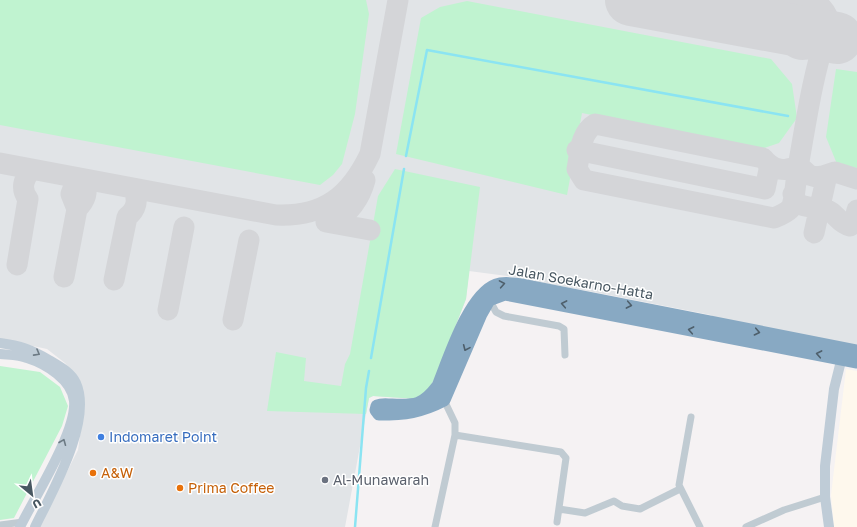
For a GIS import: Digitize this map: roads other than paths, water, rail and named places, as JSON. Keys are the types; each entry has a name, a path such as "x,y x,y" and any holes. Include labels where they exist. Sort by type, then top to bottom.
{"highway":[{"name":"Jalan Soekarno-Hatta","path":"487,296 505,294 524,296 842,354 857,362"},
{"path":"453,364 444,400 426,409 404,414 379,414 376,410 377,406 381,404 408,406 420,404 426,400 438,386 453,364 487,296"},
{"name":"Jalan Soekarno-Hatta","path":"842,354 857,351"}],"street":[{"path":"487,296 496,312 504,316 559,326 564,329 564,355"},
{"path":"0,343 28,348 64,369 76,384 80,403 80,414 63,470 35,527"},
{"path":"0,354 28,358 61,376 71,391 74,400 74,410 54,465 22,524 0,525"},
{"path":"829,527 825,497 825,466 834,397 842,354"},
{"path":"435,527 455,435 456,423 444,400"},
{"path":"691,417 679,482 680,489 700,527"},
{"path":"455,435 561,452 566,458 557,522"},
{"path":"54,465 63,470"},
{"path":"559,509 585,513 614,501 622,506 640,509 680,489"},
{"path":"746,527 784,510 825,497"}],"waterway":[{"path":"406,156 427,50 788,116"},
{"path":"371,358 404,169"},
{"path":"355,527 366,388 369,371"}],"place":[{"name":"Indomaret Point","path":"101,437"},
{"name":"A&W","path":"93,473"},
{"name":"Al-Munawarah","path":"325,480"},
{"name":"Prima Coffee","path":"180,488"}]}
